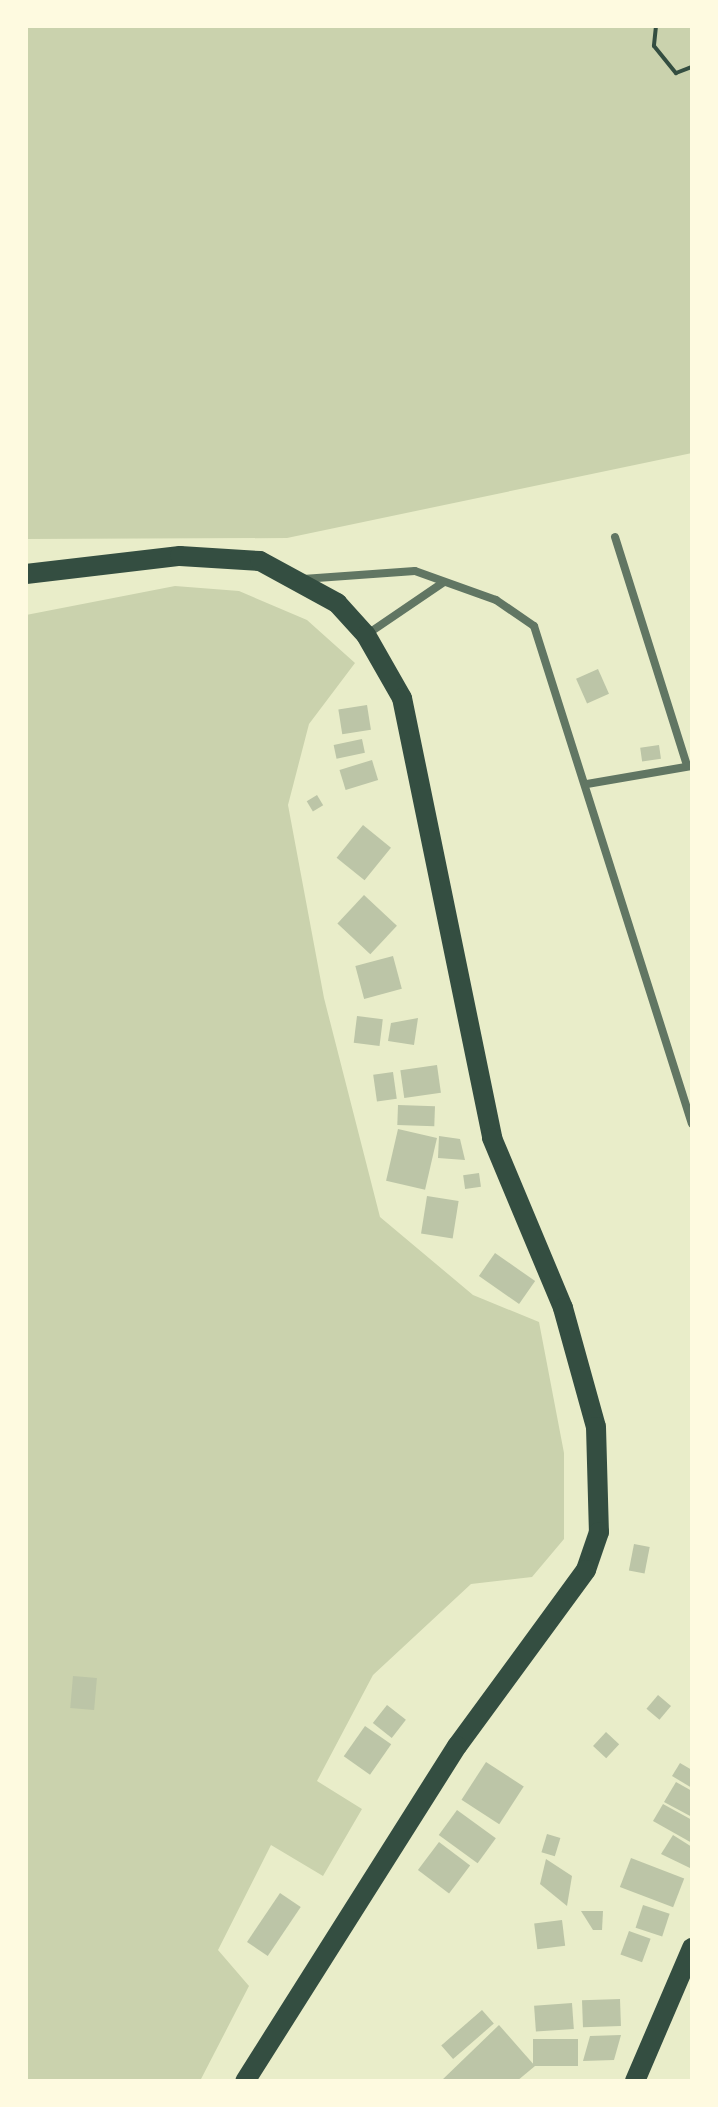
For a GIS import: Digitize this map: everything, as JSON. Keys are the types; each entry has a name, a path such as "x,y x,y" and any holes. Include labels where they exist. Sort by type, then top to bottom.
{"main road":[{"path":"26,574 226,556 303,579 366,635 402,698 492,1138 563,1308 592,1413 601,1480 599,1532 586,1570 457,1746 245,2081"},
{"path":"635,2081 692,1948"}],"street":[{"path":"587,784 690,766 615,537"},
{"path":"303,579 415,571 496,600 534,626 587,784 692,1124"},
{"path":"366,635 444,582"}],"path":[{"path":"656,26 654,46 676,73 692,67"}],"green space":[{"path":"26,26 692,26 692,453 287,538 26,539"},
{"path":"175,586 239,591 307,620 355,663 309,724 288,805 324,998 380,1217 473,1295 539,1322 564,1453 564,1539 532,1577 471,1584 373,1675 317,1781 362,1809 323,1876 271,1845 218,1950 249,1986 200,2081 26,2081 26,615"}],"building":[{"path":"598,669 609,694 587,703 576,679"},
{"path":"367,705 371,730 342,734 338,710"},
{"path":"362,739 365,753 337,759 334,745"},
{"path":"659,745 661,759 642,762 640,748"},
{"path":"372,760 378,780 346,790 339,770"},
{"path":"317,795 323,805 313,811 307,801"},
{"path":"363,825 391,848 365,880 337,858"},
{"path":"364,895 397,926 370,954 337,924"},
{"path":"393,956 402,989 364,999 355,966"},
{"path":"357,1016 383,1019 380,1046 354,1043"},
{"path":"418,1018 414,1045 388,1041 391,1023"},
{"path":"437,1065 441,1093 404,1098 400,1070"},
{"path":"393,1072 397,1099 377,1102 373,1075"},
{"path":"398,1105 435,1106 434,1126 397,1125"},
{"path":"398,1129 437,1138 425,1190 386,1181"},
{"path":"439,1136 460,1139 465,1160 438,1158"},
{"path":"479,1173 481,1187 465,1189 463,1175"},
{"path":"427,1196 459,1201 453,1239 421,1234"},
{"path":"495,1253 535,1281 519,1304 479,1276"},
{"path":"634,1544 650,1547 645,1574 629,1571"},
{"path":"73,1676 97,1678 94,1710 70,1708"},
{"path":"658,1695 671,1706 659,1720 646,1709"},
{"path":"387,1705 406,1720 392,1738 373,1723"},
{"path":"365,1726 391,1744 370,1775 344,1756"},
{"path":"606,1732 619,1744 606,1758 593,1746"},
{"path":"486,1762 524,1787 499,1824 461,1800"},
{"path":"680,1763 692,1770 692,1788 672,1776"},
{"path":"676,1782 692,1791 692,1817 664,1802"},
{"path":"663,1804 692,1820 692,1843 653,1821"},
{"path":"457,1810 496,1838 478,1863 439,1835"},
{"path":"547,1834 560,1838 555,1856 541,1852"},
{"path":"673,1835 692,1847 692,1869 661,1854"},
{"path":"439,1842 470,1865 449,1893 418,1870"},
{"path":"631,1858 684,1878 673,1907 620,1887"},
{"path":"546,1859 572,1876 567,1906 540,1884"},
{"path":"280,1893 301,1907 268,1956 247,1942"},
{"path":"643,1905 670,1914 662,1936 636,1928"},
{"path":"581,1911 603,1911 602,1930 593,1930"},
{"path":"562,1920 565,1946 537,1949 534,1923"},
{"path":"629,1931 651,1939 642,1962 620,1954"},
{"path":"620,1999 621,2026 583,2027 582,2000"},
{"path":"572,2003 574,2029 536,2032 534,2006"},
{"path":"482,2010 494,2024 453,2059 441,2045"},
{"path":"499,2025 535,2066 517,2081 441,2081"},
{"path":"621,2035 614,2060 583,2061 590,2036"},
{"path":"533,2039 578,2039 578,2066 533,2066"}]}
